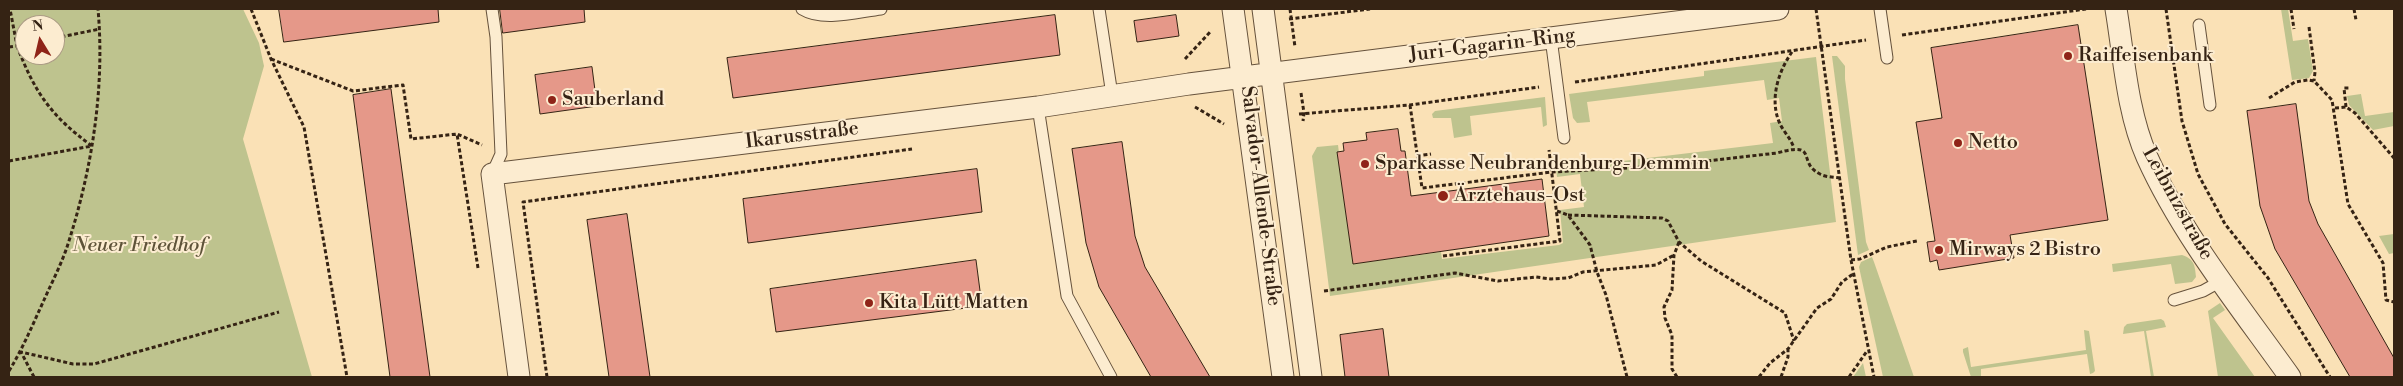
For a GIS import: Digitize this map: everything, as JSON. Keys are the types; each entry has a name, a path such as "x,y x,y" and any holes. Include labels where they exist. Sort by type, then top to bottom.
{"street":[{"path":"1233,9 1243,77"},
{"path":"1263,9 1272,74"},
{"name":"Juri-Gagarin-Ring","path":"1272,74 1778,9"},
{"name":"Leibnizstraße","path":"2116,9 2134,115 2147,157 2191,238 2290,377"},
{"name":"Salvador-Allende-Straße","path":"1283,377 1243,77 1272,74 1311,377"},
{"name":"Ikarusstraße","path":"492,174 1038,107 1243,77"},
{"path":"492,174 519,377"}],"lane":[{"path":"492,9 496,36 501,154 492,174"},
{"path":"802,9 809,14 833,15 881,9"},
{"path":"1100,9 1112,95"},
{"path":"1880,9 1887,58"},
{"path":"2199,24 2210,105"},
{"path":"1551,38 1564,138"},
{"path":"1038,107 1066,296 1111,377"},
{"path":"2174,300 2203,291 2221,281"}],"path":[{"path":"10,9 15,35"},
{"path":"9,371 21,352 68,246 83,192 98,103 100,29 98,9"},
{"path":"251,9 270,59 304,127 347,377"},
{"path":"1291,19 1370,9"},
{"path":"1816,9 1853,274 1874,377"},
{"path":"1822,48 1884,37 2086,9"},
{"path":"2166,9 2182,121 2198,174 2225,224 2268,278 2330,377"},
{"path":"2291,9 2294,29"},
{"path":"2354,9 2356,20"},
{"path":"2309,27 2316,72 2314,81"},
{"path":"65,36 100,29"},
{"path":"1793,52 1784,63 1776,84 1775,110 1794,148"},
{"path":"270,59 353,91 403,85 411,139 457,134"},
{"path":"24,65 30,80 46,104 67,128 92,146"},
{"path":"2269,98 2295,82 2314,81 2327,92 2335,108 2348,204 2383,262 2386,300 2394,302"},
{"path":"2346,107 2344,88 2349,88"},
{"path":"1410,105 1422,188 1552,172 1664,166 1777,153 1794,148 1805,152 1813,170 1821,176 1840,178"},
{"path":"1185,108 1194,107 1223,124"},
{"path":"2335,108 2346,107 2355,113 2394,158"},
{"path":"9,161 92,146"},
{"path":"1443,256 1560,241 1548,147"},
{"path":"548,377 523,202 915,148"},
{"path":"1417,156 1431,154"},
{"path":"1557,210 1568,215 1662,218 1668,221 1679,242 1701,261 1785,313 1794,341"},
{"path":"1568,215 1590,245 1597,272 1606,295 1627,377"},
{"path":"1851,260 1887,247 1917,241"},
{"path":"1672,377 1672,335 1665,318 1664,307 1672,290 1674,255 1679,242"},
{"path":"1321,292 1456,272 1498,281 1536,277 1551,279 1568,278 1583,272 1656,265 1674,255"},
{"path":"1759,377 1770,363 1788,349 1817,308 1831,299 1842,282 1853,274"},
{"path":"21,352 73,364 94,364 278,312"},
{"path":"1781,377 1788,357 1788,349"},
{"path":"1849,377 1868,350"},
{"path":"21,352 34,377"},
{"path":"1672,369 1677,377"}],"green space":[{"name":"Neuer Friedhof","path":"9,9 243,9 259,43 264,66 243,139 312,377 9,377"},
{"path":"2281,9 2288,9 2293,41 2308,39 2313,71 2309,78 2292,80"},
{"path":"1832,56 1837,56 1845,66 1845,79 1866,242 1869,250 1858,255"},
{"path":"1816,57 1836,222 1330,296 1312,156 1317,147 1338,145 1353,264 1441,252 1442,259 1559,245 1563,243 1560,210 1584,207 1580,174 1557,177 1556,169 1773,143 1770,123 1782,121 1779,98 1767,100 1764,80 1587,102 1590,122 1577,123 1573,118 1569,94 1704,76 1704,71"},
{"path":"2361,94 2365,116 2394,112 2394,126 2373,130 2349,105 2347,96"},
{"path":"1545,97 1547,125 1543,127 1541,107 1470,116 1472,135 1454,138 1451,118 1433,118 1432,114 1435,111"},
{"path":"2394,234 2394,253 2389,254 2379,236"},
{"path":"2182,255 2189,258 2194,266 2196,277 2192,282 2175,284 2171,264 2113,272 2112,264"},
{"path":"1872,257 1914,377 1883,377 1859,267 1861,262"},
{"path":"2220,303 2225,310 2213,318 2255,377 2218,377 2208,311"},
{"path":"2161,319 2166,327 2146,331 2154,377 2151,377 2144,331 2123,334 2124,327 2127,324"},
{"path":"2084,330 2089,331 2095,371 2090,374 2087,354 1981,369 1981,377 1971,377 1963,352 1963,349 1968,347 1971,367 2086,350"},
{"path":"1863,363 1866,377 1853,377"}],"building":[{"path":"279,9 438,9 439,22 284,42"},
{"path":"500,9 584,9 585,22 503,33"},
{"path":"1055,15 1060,55 733,98 727,58"},
{"path":"1176,15 1179,36 1137,42 1134,21"},
{"path":"2078,25 2108,220 2010,235 2014,258 1939,270 1937,260 1930,262 1927,242 1935,241 1916,122 1942,118 1931,48"},
{"path":"592,67 597,106 540,114 535,75"},
{"path":"391,89 430,377 390,377 353,95"},
{"path":"2296,104 2309,201 2318,224 2394,358 2394,377 2350,377 2275,249 2260,206 2247,111"},
{"name":"Ärztehaus-Ost","path":"1398,129 1401,151 1405,151 1411,196 1542,179 1549,236 1353,264 1337,152 1344,151 1343,143 1367,140 1366,133"},
{"path":"1122,142 1135,236 1145,267 1210,377 1151,377 1099,287 1086,243 1072,149"},
{"path":"977,169 982,212 748,243 743,199"},
{"path":"627,214 650,377 609,377 587,220"},
{"path":"976,260 982,306 776,332 770,289"},
{"path":"1383,329 1389,377 1345,377 1340,335"}],"place":[{"name":"Raiffeisenbank","path":"2068,56"},
{"name":"Sauberland","path":"552,100"},
{"name":"Netto","path":"1958,143"},
{"name":"Sparkasse Neubrandenburg-Demmin","path":"1365,164"},
{"name":"Ärztehaus-Ost","path":"1443,196"},
{"name":"Mirways 2 Bistro","path":"1939,250"},
{"name":"Kita Lütt Matten","path":"869,303"}]}
